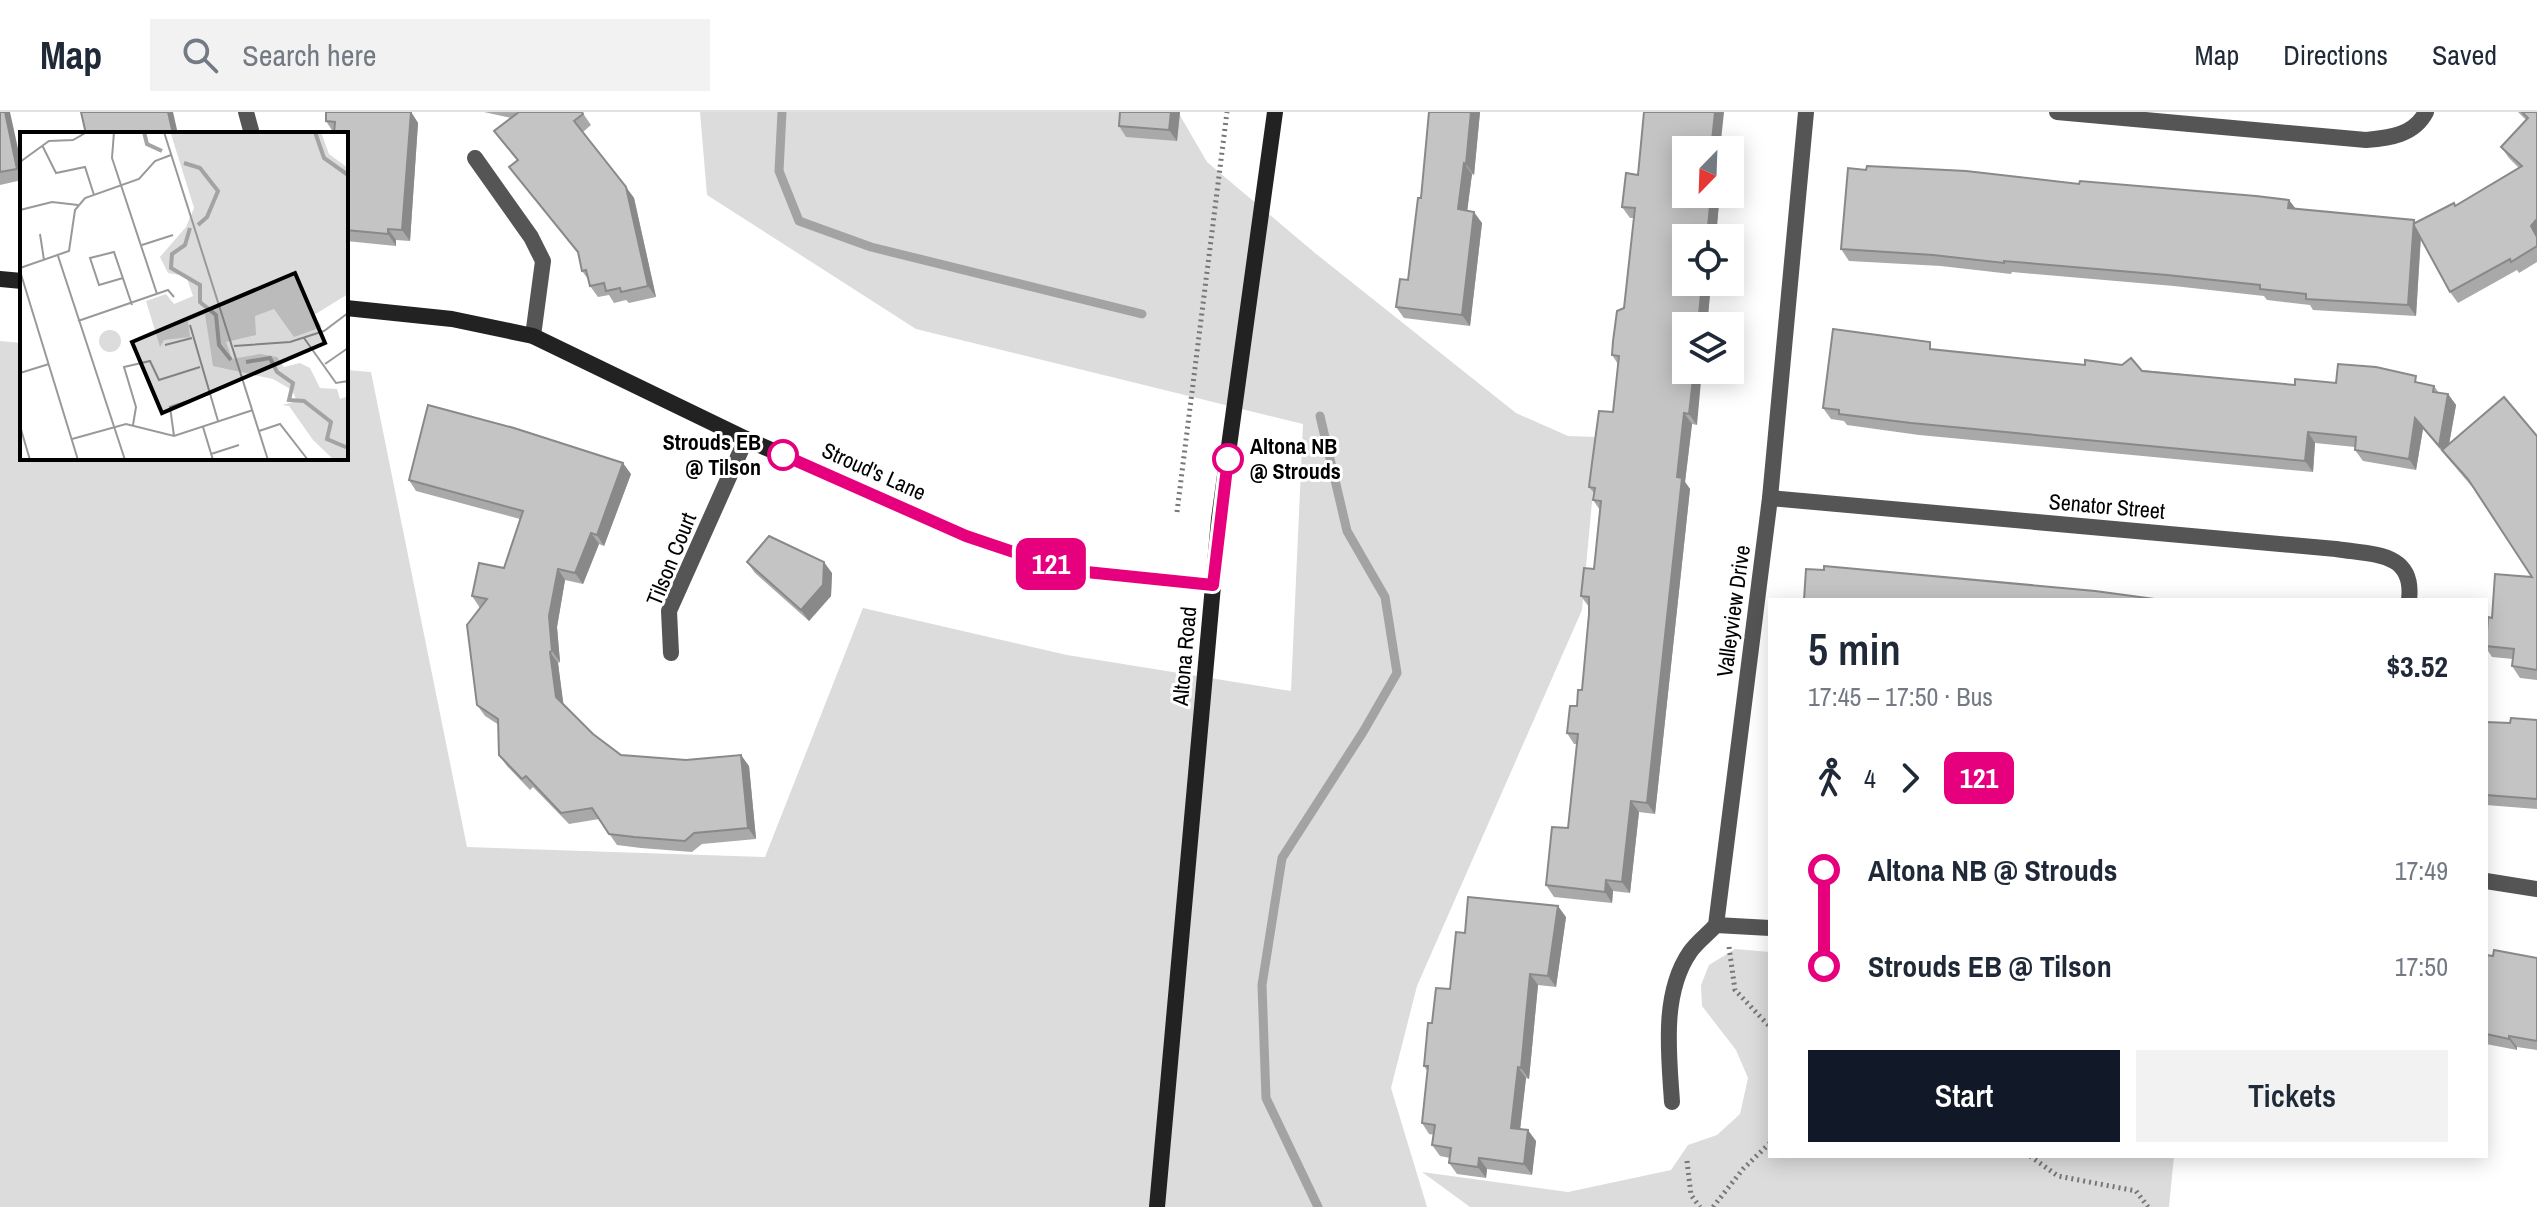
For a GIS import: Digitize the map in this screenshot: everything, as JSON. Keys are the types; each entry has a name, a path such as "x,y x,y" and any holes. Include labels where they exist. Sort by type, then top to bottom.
{"main road":[{"name":"Altona Road","path":"1157,1207 1219,519 1275,112"},
{"path":"0,279 20,281"},
{"name":"Stroud's Lane","path":"348,308 452,319 533,336 746,439 966,536 1067,570 1213,585"}],"street":[{"path":"246,112 251,132"},
{"name":"Valleyview Drive","path":"1716,925 1770,498 1806,112"},
{"path":"2057,112 2366,140 2395,137 2420,123 2426,112"},
{"path":"475,158 531,237 543,261 533,336"},
{"name":"Tilson Court","path":"671,653 669,611 746,439"},
{"name":"Senator Street","path":"1770,498 2336,549 2392,558 2404,569 2410,585 2409,598"},
{"path":"2488,881 2537,889"},
{"path":"1672,1102 1669,1047 1673,993 1680,970 1691,951 1716,925 1768,928"}],"path":[{"path":"1177,512 1227,112"},
{"path":"1716,925 1731,951 1735,990 1768,1025"},
{"path":"1713,1207 1743,1169 1768,1145"},
{"path":"2033,1158 2058,1176 2136,1191 2148,1207"},
{"path":"1687,1161 1691,1195 1700,1207"}],"shaded area":[{"path":"700,112 1178,112 1207,162 1315,253 1516,413 1568,436 1598,437 1582,610 1417,986 1391,1088 1427,1207 0,1207 0,341 20,343 20,460 348,460 348,370 371,372 467,847 765,857 863,608 1067,655 1291,691 1303,424 916,329 707,195"},
{"path":"1735,949 1768,952 1768,1158 2174,1158 2169,1207 1470,1207 1422,1172 1568,1192 1671,1170 1688,1145 1717,1135 1740,1114 1748,1078 1736,1050 1702,1006 1701,985 1709,965"}],"building":[{"path":"0,112 5,112 17,169 0,172"},
{"path":"81,112 168,112 173,132 86,132"},
{"path":"326,112 411,112 402,230 388,229 388,234 348,230 348,132 334,132 335,122 326,121"},
{"path":"519,112 582,112 574,121 626,187 648,286 621,292 620,288 606,291 604,283 590,286 586,270 582,271 578,252 509,167 518,160 494,131"},
{"path":"1120,112 1171,112 1169,130 1119,126"},
{"path":"1429,112 1471,112 1458,209 1474,212 1462,315 1396,307 1400,279 1408,280 1418,198 1421,198"},
{"path":"1644,112 1715,112 1712,136 1672,136 1672,208 1710,208 1708,224 1672,224 1672,296 1701,296 1699,312 1672,312 1672,384 1692,384 1689,414 1684,413 1677,477 1682,478 1647,803 1631,801 1622,882 1606,880 1605,892 1546,885 1552,827 1568,828 1578,734 1567,733 1570,706 1577,706 1578,690 1582,690 1589,597 1581,596 1584,568 1594,569 1601,501 1593,500 1595,488 1589,487 1599,411 1613,412 1619,356 1612,355 1613,341 1617,311 1624,308 1635,208 1622,207 1626,173 1638,175"},
{"path":"2522,112 2537,112 2537,219 2531,226 2537,237 2537,246 2450,292 2413,224 2454,203 2455,206 2522,166 2501,147 2528,118"},
{"path":"1867,166 1966,171 2079,184 2080,181 2256,196 2289,200 2288,208 2414,220 2408,305 2306,299 2306,294 2260,289 2260,285 2167,275 1841,249 1848,168 1866,170"},
{"path":"1833,329 1930,342 1930,349 2085,365 2085,360 2122,365 2131,358 2142,371 2295,385 2295,379 2336,383 2338,364 2376,367 2416,376 2415,382 2434,386 2433,392 2448,394 2439,446 2415,418 2409,459 2355,450 2356,437 2308,432 2305,461 1911,423 1839,414 1839,410 1823,408"},
{"path":"2504,397 2537,436 2537,670 2512,666 2514,649 2488,646 2488,617 2492,618 2495,574 2532,577 2468,479 2442,450"},
{"path":"428,405 514,428 623,463 597,535 591,533 575,573 558,569 549,616 556,697 593,734 621,755 686,760 741,755 748,828 694,833 685,841 609,834 592,808 561,813 526,776 522,779 499,755 498,719 477,705 467,625 487,599 472,596 479,563 504,568 523,511 409,480"},
{"path":"769,536 824,562 823,585 801,610 747,562"},
{"path":"1824,566 2147,598 1804,598 1806,569 1824,570"},
{"path":"2511,718 2537,720 2537,799 2488,795 2488,722 2510,723"},
{"path":"1468,897 1558,906 1548,976 1530,974 1521,1068 1518,1067 1511,1128 1528,1130 1524,1164 1479,1158 1478,1167 1449,1163 1451,1148 1432,1145 1435,1125 1422,1123 1428,1066 1424,1066 1428,1023 1432,1023 1436,988 1450,989 1456,932 1465,933"},
{"path":"2494,950 2537,958 2537,1041 2488,1034 2488,955 2493,956"}],"waterway":[{"path":"782,112 779,171 799,221 871,247 1142,314"},
{"path":"1318,1207 1266,1098 1262,985 1282,858 1397,673 1385,597 1347,531 1320,416"}],"bus line":[{"name":"121","path":"783,455 966,536 1067,570 1213,585 1228,459"}],"place":[{"name":"Strouds EB @ Tilson","path":"783,455"},
{"name":"Altona NB @ Strouds","path":"1228,459"}]}
